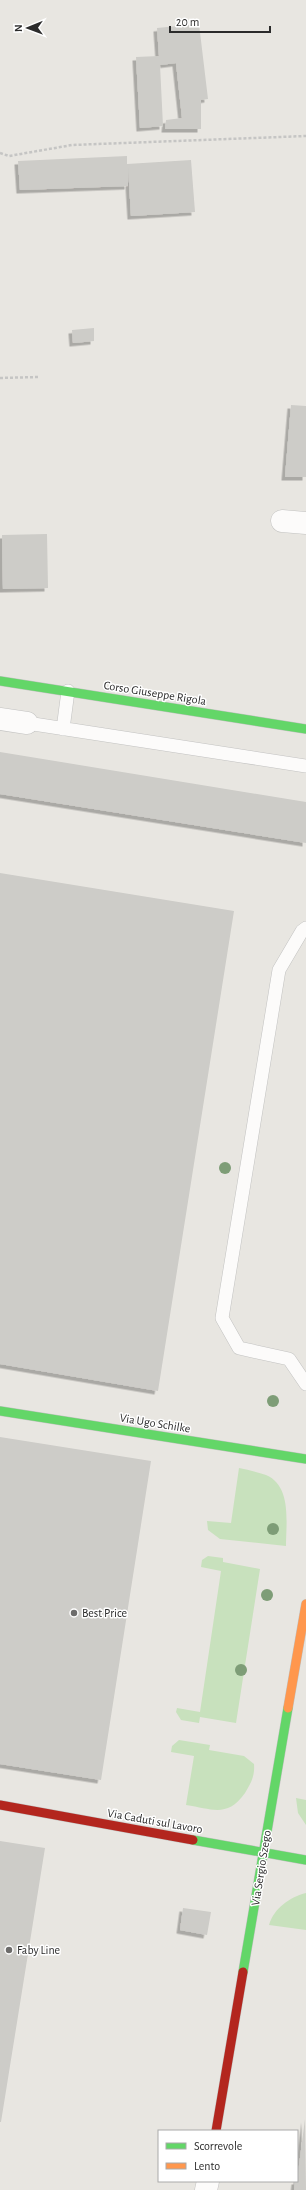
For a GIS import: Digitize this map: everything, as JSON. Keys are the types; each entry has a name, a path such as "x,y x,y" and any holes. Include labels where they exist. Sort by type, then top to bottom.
{"street":[{"path":"282,521 306,523"},
{"name":"Corso Giuseppe Rigola","path":"0,680 306,729"},
{"path":"0,719 27,723"},
{"name":"Via Ugo Schilke","path":"0,1411 306,1459"},
{"name":"Via Sergio Szego","path":"216,2130 306,1604"},
{"name":"Via Caduti sul Lavoro","path":"0,1805 306,1860"}],"lane":[{"path":"63,729 68,691"},
{"path":"27,723 306,766"},
{"path":"306,928 302,931 279,970 222,1318 239,1348 290,1359 306,1384"}],"path":[{"path":"0,153 9,156 72,145 306,136"},
{"path":"0,378 38,377"}],"green space":[{"path":"239,1468 266,1475 274,1480 280,1488 284,1496 286,1506 286,1546 220,1539 208,1530 207,1521 231,1523"},
{"path":"208,1556 223,1558 223,1562 260,1569 236,1723 200,1717 199,1723 181,1720 176,1712 177,1708 200,1712 221,1571 201,1567 202,1560"},
{"path":"179,1740 210,1745 209,1750 244,1756 254,1764 254,1772 251,1783 238,1801 226,1809 219,1810 186,1805 194,1756 171,1752 172,1746"},
{"path":"296,1798 306,1800 306,1825 298,1813"},
{"path":"306,1893 306,1930 269,1925 275,1913 283,1904 294,1897"}],"building":[{"path":"199,24 208,99 201,100 201,129 165,129 166,120 182,118 176,63 160,65 163,126 140,128 136,57 159,56 157,28"},
{"path":"127,156 127,164 191,160 195,212 131,216 128,166 128,186 20,190 18,161"},
{"path":"94,328 94,341 73,343 72,330"},
{"path":"291,405 306,406 306,477 285,477"},
{"path":"47,534 48,588 3,589 2,535"},
{"path":"0,752 306,802 306,843 0,794"},
{"path":"0,873 234,911 158,1391 0,1364"},
{"path":"0,1437 151,1461 101,1780 0,1764"},
{"path":"0,1841 45,1848 1,2122 0,2122"},
{"path":"183,1908 211,1912 207,1935 180,1930"},
{"path":"305,2119 306,2190 294,2190 295,2182 298,2182"}],"traffic: fast":[{"path":"0,681 306,729"},
{"path":"0,1411 306,1459"},
{"path":"243,1972 288,1708"},
{"path":"193,1840 306,1860"}],"traffic: slow":[{"path":"288,1708 306,1604"}],"traffic: jam":[{"path":"0,1805 193,1840"},
{"path":"216,2130 243,1972"}],"place":[{"name":"Best Price","path":"74,1613"},
{"name":"Faby Line","path":"9,1950"}]}
